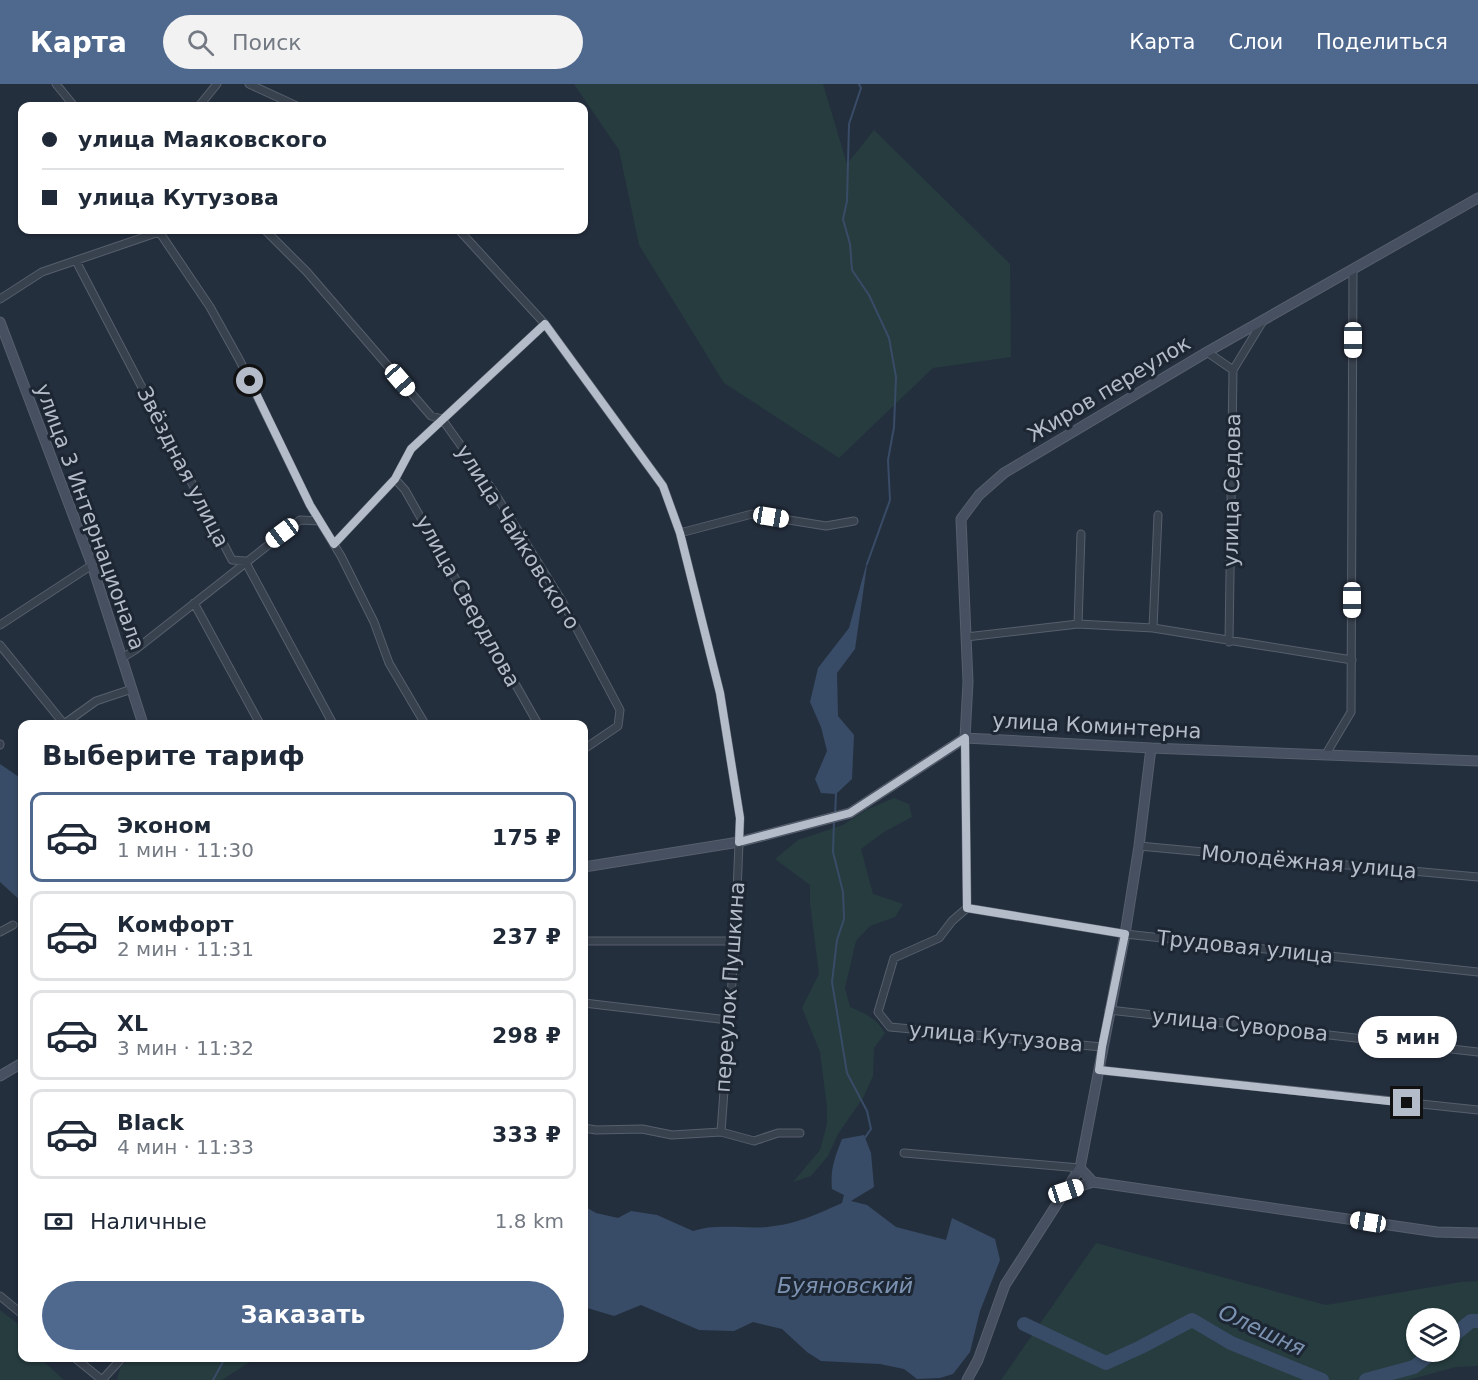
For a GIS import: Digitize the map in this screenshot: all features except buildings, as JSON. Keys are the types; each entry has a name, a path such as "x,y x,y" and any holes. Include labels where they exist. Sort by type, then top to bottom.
{"street":[{"path":"56,84 71,102"},
{"path":"202,102 217,84"},
{"path":"249,84 288,102"},
{"name":"Жиров переулок","path":"965,738 968,682 961,519 979,495 1004,473 1207,352 1478,198"},
{"path":"0,300 42,272 147,234"},
{"path":"161,234 210,308 240,361 310,505 334,544 374,622 389,663 423,720"},
{"name":"улица Чайковского","path":"269,234 307,272 431,416 442,419 492,489 562,601 620,710 618,726 588,746"},
{"name":"переулок Пушкина","path":"463,234 545,324 663,486 680,533 720,693 740,818 735,941 721,1132"},
{"name":"Звёздная улица","path":"76,261 231,560 245,561 331,720"},
{"path":"1326,754 1351,712 1353,268"},
{"path":"1207,352 1233,370 1264,319"},
{"name":"улица 3 Интернационала","path":"0,322 92,565 142,720"},
{"path":"334,544 395,479 411,449 545,324"},
{"name":"улица Седова","path":"1229,642 1233,370"},
{"name":"улица Свердлова","path":"395,479 405,490 536,720"},
{"path":"680,533 752,514 826,526 854,521"},
{"path":"1153,628 1158,515"},
{"path":"122,658 300,520 320,521"},
{"path":"1078,624 1081,534"},
{"path":"0,625 92,565"},
{"path":"194,603 258,720"},
{"path":"966,638 1078,624 1153,628 1352,660"},
{"path":"0,645 61,720"},
{"path":"70,720 96,701 132,689"},
{"path":"965,738 967,908"},
{"name":"улица Коминтерна","path":"588,866 739,842 850,813 965,738 1478,761"},
{"path":"967,1380 978,1360 1005,1285 1080,1168 1125,934 1151,748"},
{"name":"Молодёжная улица","path":"1139,846 1478,877"},
{"name":"Трудовая улица","path":"967,908 1125,934 1478,972"},
{"name":"улица Кутузова","path":"967,908 952,921 939,938 894,958 878,1012 890,1027 1102,1047"},
{"path":"0,932 14,925"},
{"path":"588,941 735,941"},
{"path":"588,1003 728,1020"},
{"name":"улица Суворова","path":"1109,1010 1478,1052"},
{"path":"0,1076 18,1065"},
{"name":"улица Кутузова","path":"1099,1070 1478,1110"},
{"path":"588,1129 642,1129 672,1135 721,1132 754,1142 778,1133 800,1133"},
{"path":"904,1153 1080,1168 1093,1182"},
{"path":"1066,1191 1093,1182 1437,1232 1478,1233"},
{"path":"0,1296 18,1311"},
{"path":"80,1362 102,1380 119,1362"}],"green space":[{"path":"574,84 823,84 847,164 874,130 1010,264 1011,357 933,368 839,458 724,383 639,245 619,150"},
{"path":"894,798 909,804 912,817 884,832 861,849 873,894 903,904 895,917 870,926 856,941 845,988 850,1007 870,1017 885,1033 874,1048 873,1076 863,1098 838,1134 828,1156 811,1176 793,1182 820,1150 827,1124 827,1107 820,1052 802,1008 819,974 810,903 810,885 775,859 798,840 843,825 866,810"},
{"path":"1096,1243 1326,1305 1478,1281 1478,1366 1456,1367 1408,1380 1001,1380"},
{"path":"0,1310 18,1324 18,1362 44,1362 64,1380 0,1380"},
{"path":"126,1362 250,1362 222,1380 117,1380 121,1366"}],"water":[{"path":"868,558 855,649 837,673 838,716 854,735 852,779 836,794 821,793 815,779 827,751 821,727 810,702 818,668 849,628"},
{"path":"0,764 18,776 18,898 0,882"},
{"name":"Буяновский","path":"864,1135 871,1153 874,1187 851,1201 867,1205 896,1227 946,1240 952,1218 995,1239 1000,1260 980,1311 970,1352 953,1374 940,1378 917,1379 904,1369 880,1364 821,1361 807,1352 782,1329 753,1322 734,1331 699,1330 641,1305 614,1316 588,1308 588,1208 596,1213 618,1218 631,1211 657,1215 693,1231 711,1227 767,1227 788,1224 842,1203 844,1195 832,1189 832,1169 842,1139"}],"waterway":[{"path":"859,84 861,88 849,124 847,201 843,219 850,244 852,270 869,295 889,338 896,377 894,427 888,460 890,500 867,564"},
{"path":"835,815 836,794"},
{"path":"834,820 833,852 843,892 844,919 837,940 832,982 847,1073 867,1111 871,1129 864,1139"},
{"name":"Олешня","path":"1024,1324 1106,1363 1192,1320 1231,1343 1322,1380"},
{"name":"Олешня","path":"1460,1330 1471,1321 1478,1321"},
{"path":"213,1380 223,1362"},
{"name":"Олешня","path":"1366,1380 1414,1367 1420,1362"}],"route":[{"path":"250,381 310,505 334,544 346,534 395,479 411,449 545,324 663,486 680,533 720,693 740,818 739,842 850,813 965,738 967,908 1125,934 1099,1070 1407,1103"}]}
